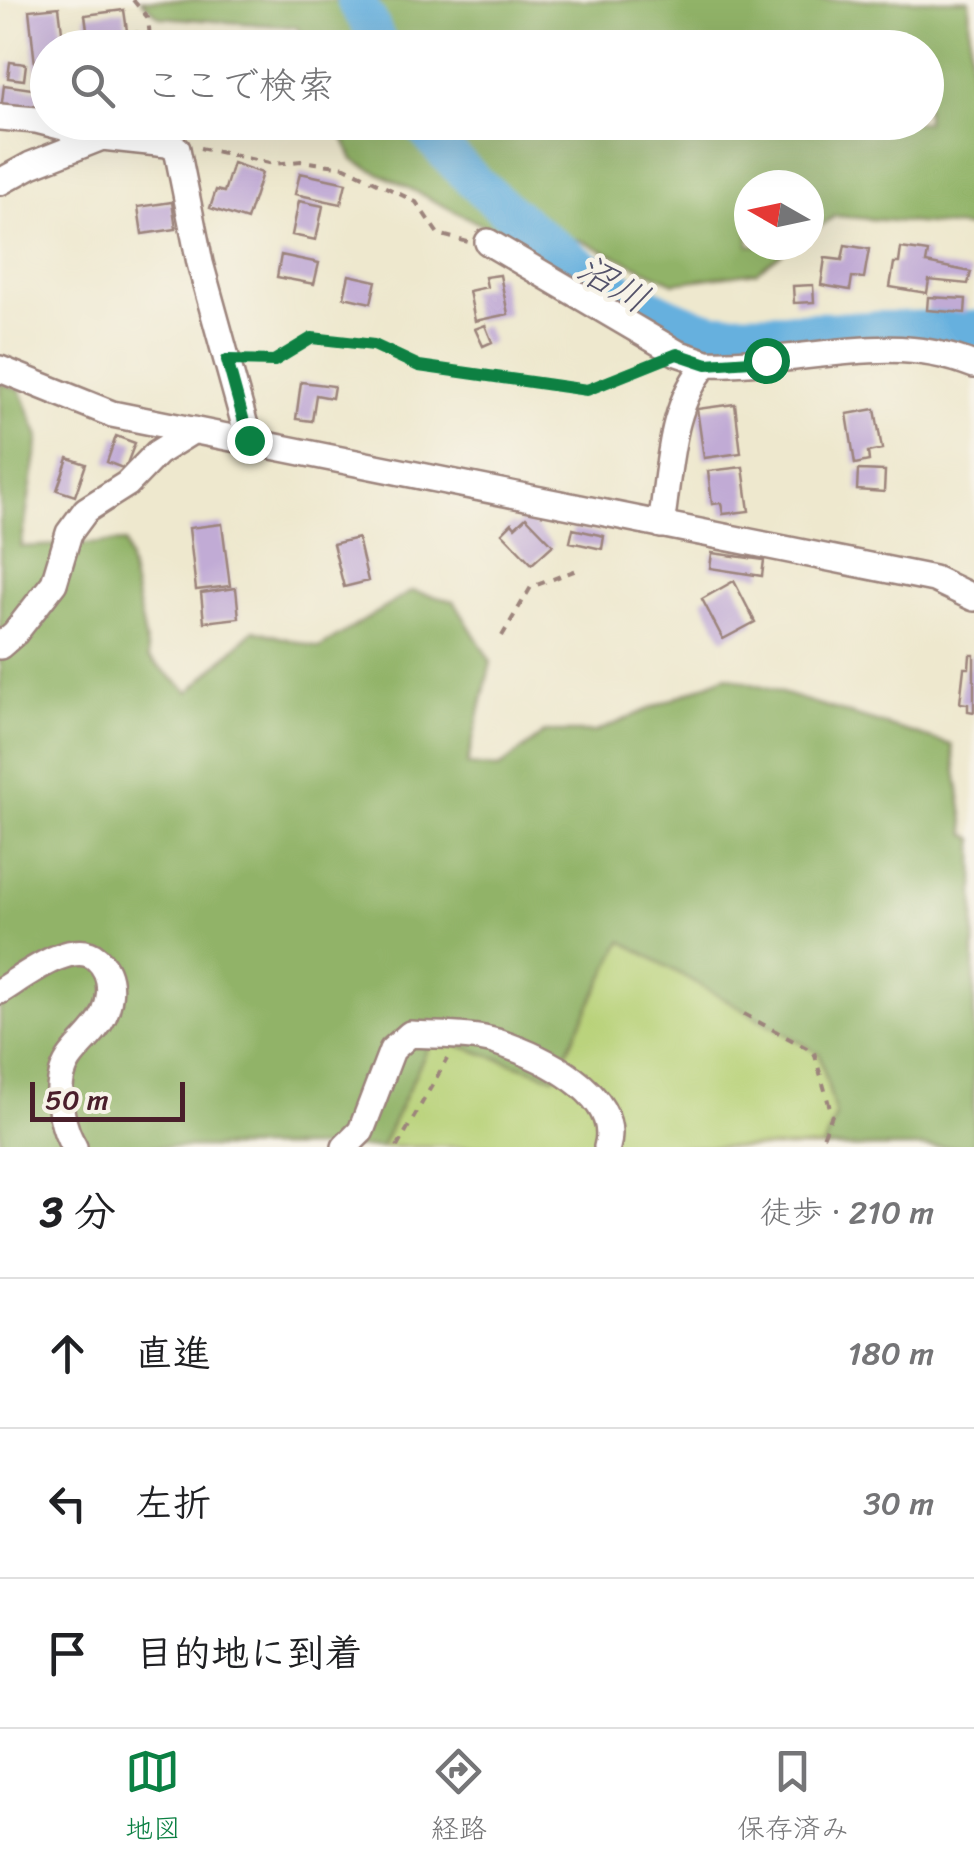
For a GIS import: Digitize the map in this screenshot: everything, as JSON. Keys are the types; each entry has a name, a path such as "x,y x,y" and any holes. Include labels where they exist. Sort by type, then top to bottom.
{"street":[{"path":"0,117 30,120"},
{"path":"0,182 30,165 97,140"},
{"path":"124,140 177,148 200,262 249,440"},
{"path":"488,242 677,354 707,364 824,351 872,350 944,353 974,365"},
{"path":"661,525 681,401 691,381 707,364"},
{"path":"0,369 112,414 934,580 974,598"},
{"path":"0,646 54,583 69,533 86,510 127,484 157,454 194,430"},
{"path":"0,991 60,955 92,954 102,964 111,985 107,1005 96,1028 72,1051 61,1078 60,1108 74,1147"},
{"path":"346,1147 360,1131 392,1050 410,1034 495,1042 571,1077 592,1092 605,1117 607,1147"}],"path":[{"path":"132,0 148,18 149,30"},
{"path":"177,148 198,148 274,164 302,161 345,167 416,202 438,234 459,242 488,242"},
{"path":"227,360 274,361 312,338 374,345 419,366 587,390 677,354"},
{"path":"502,636 531,587 576,570"},
{"path":"744,1014 814,1052 832,1115 819,1147"},
{"path":"397,1147 459,1037"}],"green space":[{"path":"141,0 969,0 974,228 835,216 824,224 824,170 734,170 734,260 772,260 756,272 674,283 580,240 500,234 353,160 344,140 944,140 944,30 297,27 160,17"},
{"path":"0,383 20,389 39,437 21,547 125,542 149,658 189,692 254,630 319,648 412,591 454,601 491,662 467,765 499,768 545,732 596,732 726,676 952,745 966,834 974,839 974,1147 823,1147 836,1116 819,1053 622,941 554,1077 433,1037 381,1147 0,1147"},
{"path":"622,940 819,1053 836,1116 823,1147 381,1147 433,1037 554,1077"}],"building":[{"path":"59,7 62,30 31,30 29,10"},
{"path":"124,10 127,30 87,30 85,15"},
{"path":"10,62 26,64 24,80 8,78"},
{"path":"4,85 30,89 30,113 1,110"},
{"path":"233,163 262,173 247,220 210,208 216,190 224,192"},
{"path":"300,173 346,183 341,204 295,194"},
{"path":"299,201 323,206 316,240 292,235"},
{"path":"172,202 176,229 142,234 138,207"},
{"path":"845,245 869,249 864,278 852,277 850,290 821,285 825,258 842,260"},
{"path":"901,248 928,252 926,263 971,272 968,284 929,280 927,293 890,287"},
{"path":"281,255 319,263 314,284 277,277"},
{"path":"349,275 376,281 371,303 344,297"},
{"path":"500,275 508,314 475,321 469,291 487,287 485,277"},
{"path":"813,285 814,302 794,303 793,286"},
{"path":"928,297 966,299 965,313 927,310"},
{"path":"485,325 492,342 483,346 475,329"},
{"path":"301,382 334,386 332,398 316,395 312,421 296,419"},
{"path":"735,404 741,453 704,458 697,409"},
{"path":"875,409 882,449 868,452 869,461 855,464 847,414"},
{"path":"116,436 135,443 125,469 107,462"},
{"path":"68,458 86,464 75,496 57,490"},
{"path":"743,467 749,511 723,514 721,503 712,504 708,471"},
{"path":"858,470 885,471 884,492 857,490"},
{"path":"526,517 553,545 532,564 502,533"},
{"path":"222,524 230,586 196,590 189,528"},
{"path":"573,529 604,536 602,549 570,542"},
{"path":"358,538 368,581 344,587 333,544"},
{"path":"712,553 764,560 762,576 710,568"},
{"path":"734,581 755,622 723,639 702,599"},
{"path":"236,588 239,618 204,622 201,593"},
{"path":"970,655 974,655 974,712 968,711 968,704 960,703 964,668 969,668"}],"waterway":[{"name":"沼川","path":"355,0 372,30"},
{"name":"沼川","path":"435,140 478,184 554,247 596,276 678,320 715,332 974,329"}],"route":[{"path":"249,440 227,360 274,361 312,338 374,345 419,366 587,390 677,354 707,364 766,360"}]}
